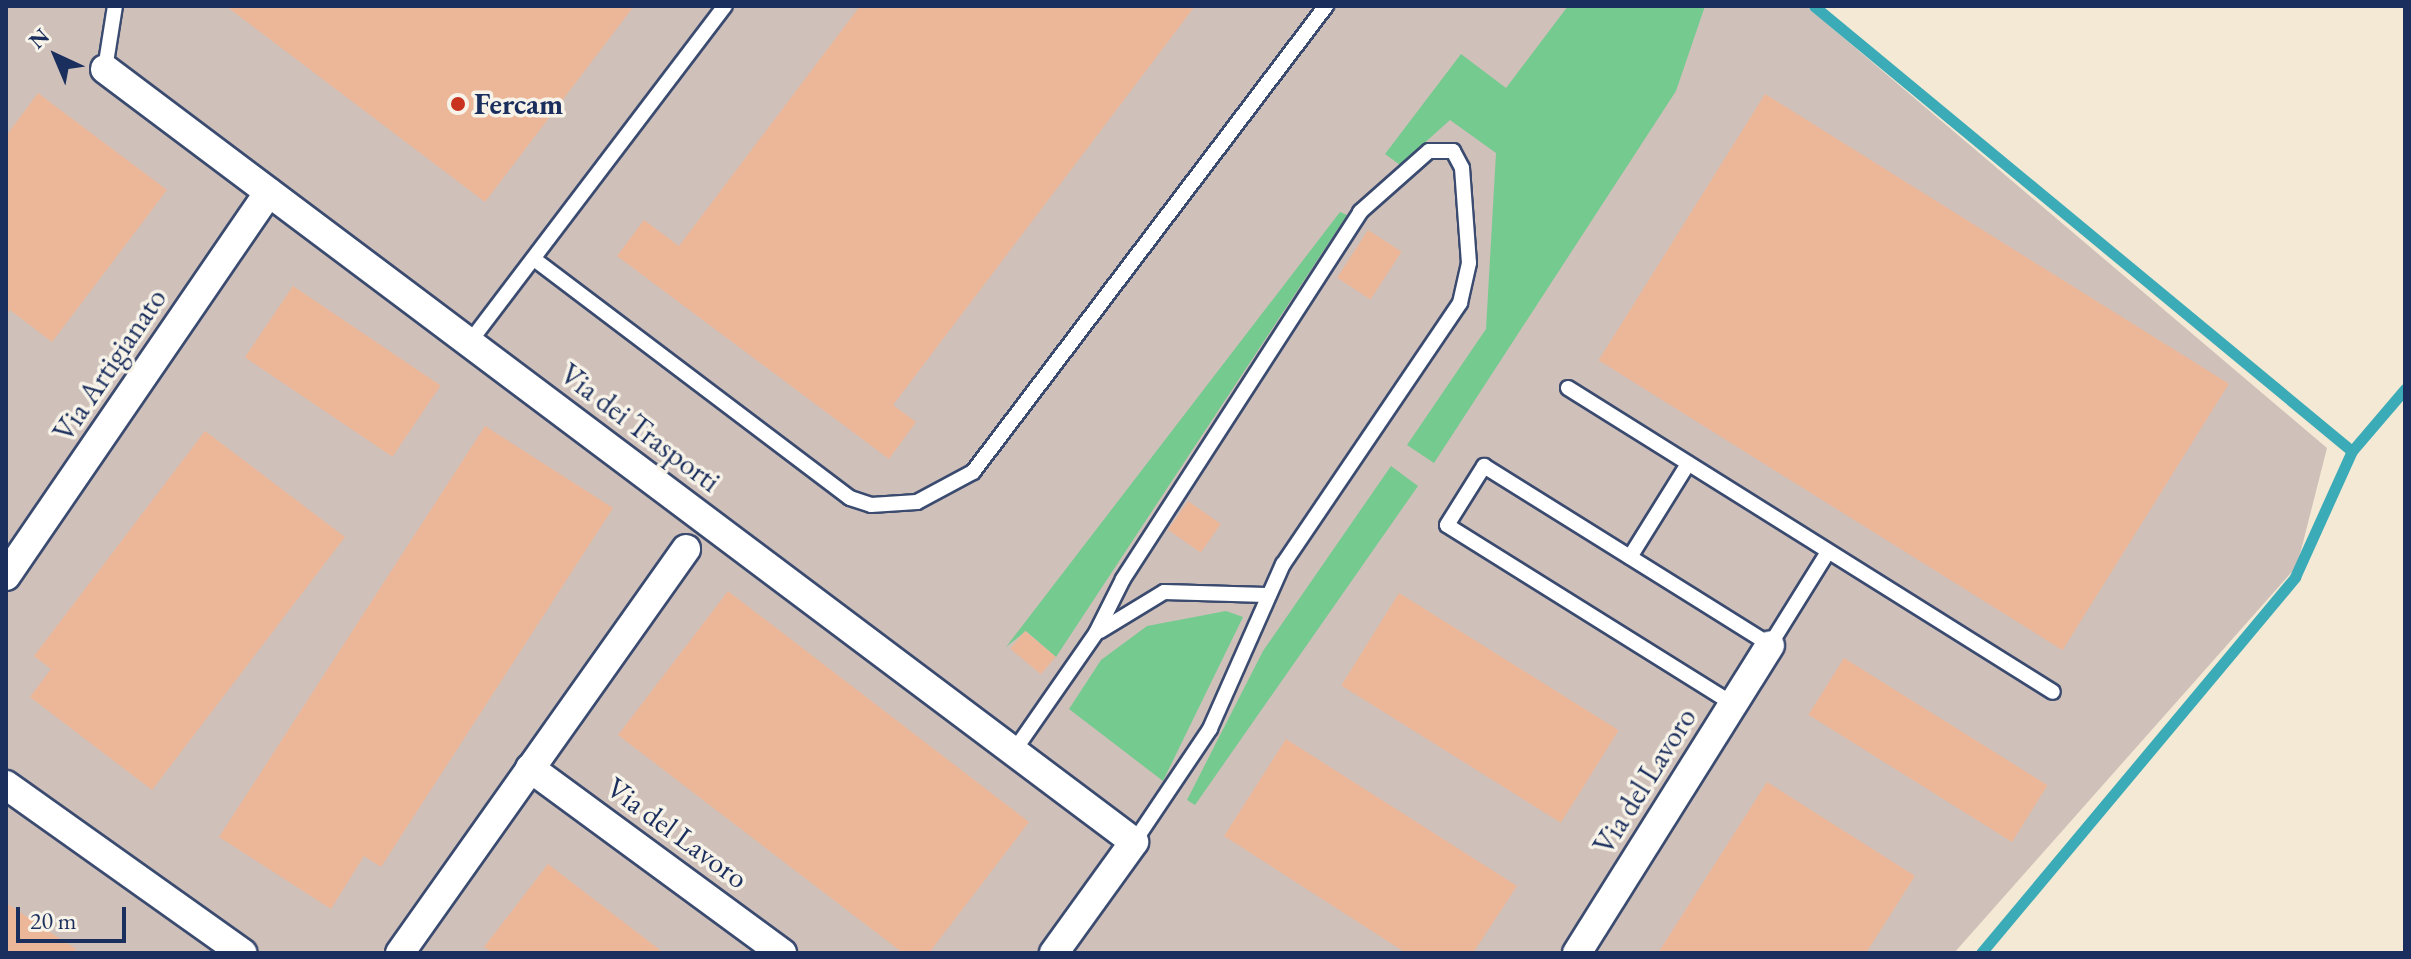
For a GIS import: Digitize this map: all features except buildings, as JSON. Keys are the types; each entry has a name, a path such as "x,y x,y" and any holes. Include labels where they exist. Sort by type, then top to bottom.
{"street":[{"name":"Via dei Trasporti","path":"105,69 1134,842"},
{"name":"Via Artigianato","path":"6,576 269,192"},
{"path":"400,953 686,549"},
{"name":"Via del Lavoro","path":"1577,953 1770,645"},
{"name":"Via del Lavoro","path":"530,768 782,953"},
{"path":"6,785 242,953"},
{"path":"1054,953 1134,842"}],"lane":[{"path":"105,69 115,6"},
{"path":"469,343 725,6"},
{"path":"534,259 850,498 871,505 917,502 973,472 1326,6"},
{"path":"1014,751 1096,633 1123,579 1360,212 1429,151 1448,149 1462,168 1469,263 1463,294 1266,595 1210,729 1134,842"},
{"path":"1568,388 2053,692"},
{"path":"1630,557 1688,464"},
{"path":"1733,704 1447,525 1484,466 1770,645 1828,552"},
{"path":"1096,633 1164,592 1266,595"}],"shaded area":[{"path":"6,6 1806,6 2327,448 2297,566 1954,953 6,953"}],"green space":[{"path":"1568,6 1705,6 1676,91 1434,463 1407,445 1486,329 1496,153 1450,120 1400,165 1385,154 1461,54 1506,88"},
{"path":"1340,212 1347,215 1056,657 1026,631 1006,647"},
{"path":"1391,466 1418,486 1195,805 1187,800 1263,651"},
{"path":"1226,611 1243,617 1163,781 1069,709 1101,660 1147,626"}],"waterway":[{"path":"1814,6 2352,451 2405,389"},
{"path":"1981,953 2295,577 2352,451"}],"place":[{"name":"Fercam","path":"458,104"}]}
